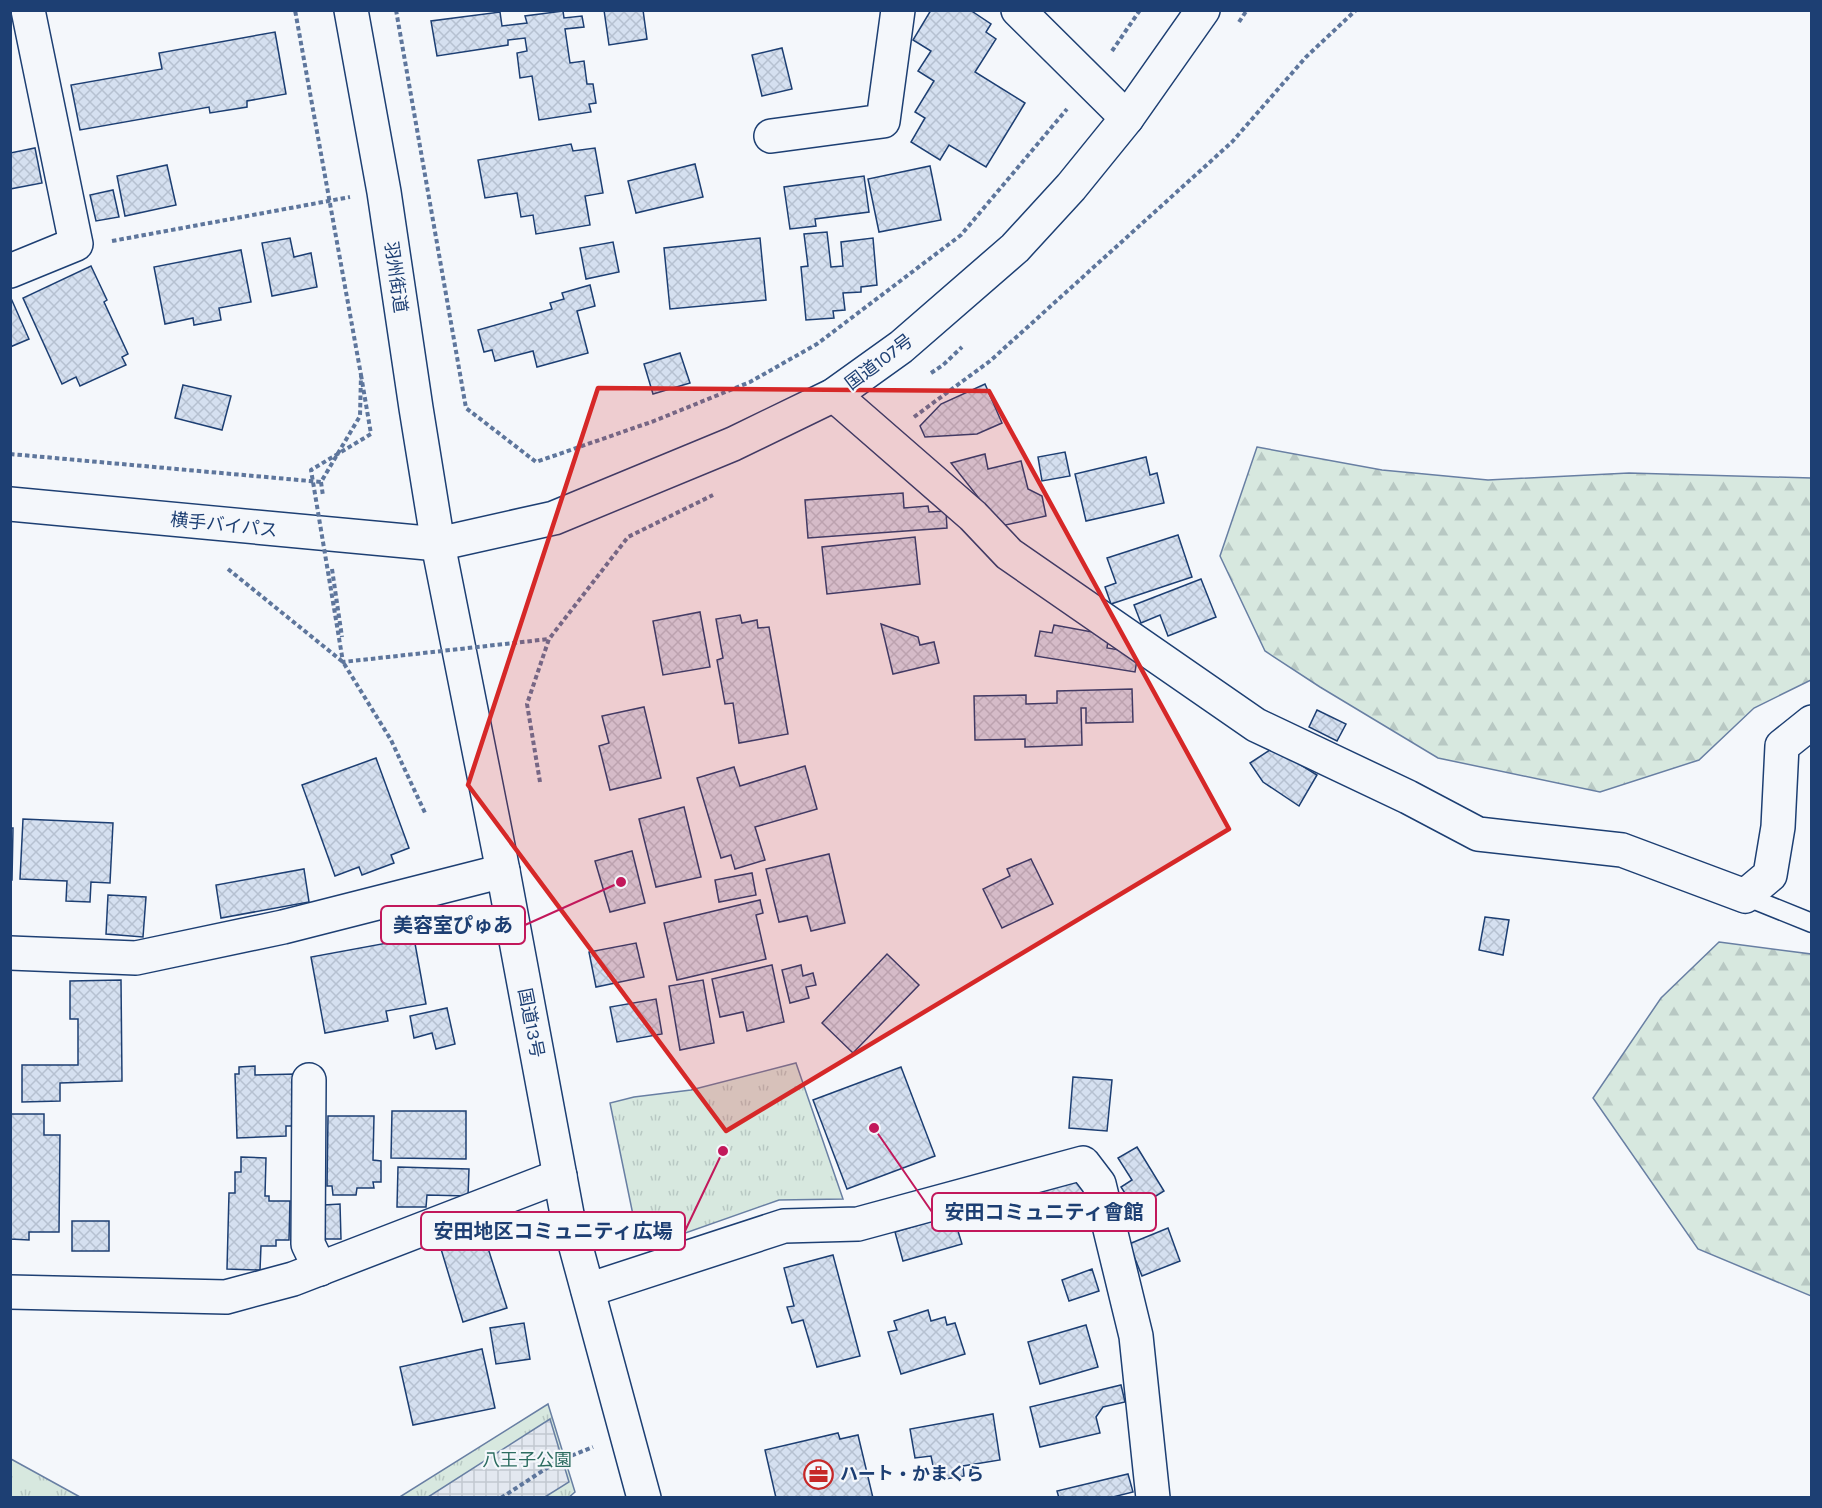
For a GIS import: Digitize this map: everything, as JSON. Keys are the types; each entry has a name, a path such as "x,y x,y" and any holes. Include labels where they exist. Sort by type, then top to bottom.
{"main road":[{"path":"10,271 76,244 28,10"},
{"name":"羽州街道","path":"351,10 384,192 438,544"},
{"path":"771,136 883,121 898,10"},
{"path":"1018,10 1128,117"},
{"name":"国道107号","path":"438,544 554,518 733,444 834,395 901,347 1015,248 1071,187 1128,117 1203,10"},
{"path":"834,395 973,516 1009,554 1256,725 1408,797 1478,834 1622,850 1745,896 1770,875 1778,827 1782,746 1812,723"},
{"name":"横手バイパス","path":"10,504 438,544"},
{"name":"国道13号","path":"438,544 503,871 567,1214 644,1497"},
{"path":"10,953 136,958 283,927 503,871"},
{"path":"309,1080 308,1244 320,1269"},
{"path":"588,1290 784,1226 858,1224 1083,1163 1099,1184 1136,1336 1153,1497"},
{"path":"10,1292 226,1297 293,1279 560,1176"}],"lane":[{"path":"1745,896 1812,923"}],"path":[{"path":"295,10 371,434 311,470 343,663"},
{"path":"396,10 466,408 536,462 654,421 750,382 817,344 961,235 1091,81 1140,10"},
{"path":"884,439 990,361 1232,142 1306,57 1356,10"},
{"path":"76,244 102,243 384,192"},
{"path":"10,454 321,482 360,417 361,375"},
{"path":"540,782 527,704 549,639 628,537"},
{"path":"228,569 343,663 392,740 426,815"},
{"path":"343,663 549,639"},
{"path":"501,1497 556,1462 627,1433"}],"highlighted area":[{"path":"598,388 989,391 1229,829 726,1131 468,785"}],"green space":[{"path":"1257,447 1382,470 1488,480 1629,473 1811,478 1811,680 1754,708 1699,760 1600,792 1438,758 1265,651 1220,556"},
{"path":"1719,942 1811,954 1811,1296 1698,1249 1593,1098 1661,998"},
{"path":"796,1063 843,1199 779,1200 640,1249 610,1103 634,1097 691,1090"},
{"name":"八王子公園","path":"548,1404 575,1492 568,1498 398,1498"},
{"path":"11,1459 80,1497 11,1497"}],"shaded area":[{"name":"八王子公園","path":"550,1419 569,1482 545,1497 428,1497"}],"building":[{"path":"604,10 643,10 647,39 609,45"},
{"path":"931,10 970,10 991,24 986,32 996,39 975,72 1025,103 986,167 949,145 940,160 911,142 925,118 915,112 934,81 918,71 931,51 913,40"},
{"path":"563,11 564,18 582,16 584,27 565,29 570,63 584,61 587,84 593,84 596,103 589,104 591,112 539,120 532,76 520,78 517,53 527,51 525,38 508,40 508,45 437,56 431,21 500,12 502,26 527,23 525,16"},
{"path":"275,32 286,94 247,101 247,107 210,113 209,107 80,130 71,85 162,69 159,53"},
{"path":"782,48 792,89 762,96 752,55"},
{"path":"571,144 573,151 595,148 603,193 585,196 590,225 536,234 533,215 521,217 517,193 485,198 478,160"},
{"path":"35,148 42,183 10,189 10,153"},
{"path":"695,164 703,197 636,213 628,181"},
{"path":"167,165 176,205 125,216 117,176"},
{"path":"930,166 941,220 879,232 868,179"},
{"path":"864,176 869,212 815,219 816,226 790,229 784,187"},
{"path":"113,190 119,217 96,221 90,195"},
{"path":"827,232 831,267 843,266 841,242 873,238 877,285 861,287 861,292 843,293 845,310 833,311 834,318 806,320 801,267 808,266 804,234"},
{"path":"290,238 294,257 311,253 317,287 272,296 262,243"},
{"path":"760,238 766,300 670,309 664,248"},
{"path":"613,242 619,272 586,279 580,248"},
{"path":"241,250 251,302 219,308 221,320 194,325 193,318 165,324 154,267"},
{"path":"91,266 107,300 104,302 128,354 122,357 126,365 80,386 76,377 62,384 23,298"},
{"path":"590,285 595,306 577,311 588,353 537,367 533,351 495,361 492,350 484,352 478,330 552,309 550,303 564,299 562,293"},
{"path":"10,296 29,339 10,347"},
{"path":"680,353 690,383 653,394 644,364"},
{"path":"985,384 1002,423 977,434 925,437 920,426 941,404"},
{"path":"183,385 231,396 222,430 175,418"},
{"path":"1065,452 1070,476 1042,481 1038,457"},
{"path":"985,454 988,469 1021,461 1028,489 1042,496 1046,516 1001,526 951,463"},
{"path":"1146,457 1150,475 1157,473 1164,503 1086,521 1075,474"},
{"path":"903,493 904,508 928,506 929,512 946,511 947,528 808,538 805,500"},
{"path":"1178,535 1192,577 1111,604 1105,587 1116,583 1107,558"},
{"path":"915,537 920,584 827,594 822,547"},
{"path":"1201,579 1216,617 1168,636 1160,615 1141,623 1134,605"},
{"path":"700,612 710,667 663,675 653,621"},
{"path":"740,615 742,623 757,620 758,628 769,627 788,734 739,743 733,703 725,704 717,660 723,658 716,619"},
{"path":"881,624 918,637 920,645 934,642 939,663 893,674"},
{"path":"1054,625 1109,635 1107,648 1138,653 1135,672 1035,656 1040,631 1052,633"},
{"path":"1132,689 1133,722 1086,723 1086,708 1081,708 1082,745 1025,747 1025,739 975,740 974,696 1026,695 1026,704 1057,703 1057,691"},
{"path":"644,707 661,778 610,790 599,746 609,743 602,716"},
{"path":"1317,710 1346,724 1337,741 1309,727"},
{"path":"1273,748 1317,775 1299,806 1263,782 1250,763"},
{"path":"376,758 409,848 391,855 394,863 362,875 359,867 335,876 302,785"},
{"path":"805,766 817,809 755,827 765,860 735,869 731,855 721,858 697,778 734,767 740,786"},
{"path":"684,807 701,877 656,887 639,819"},
{"path":"23,819 113,823 110,883 91,882 90,902 66,901 67,881 20,879"},
{"path":"10,828 13,828 12,880 10,880"},
{"path":"632,851 645,903 610,912 595,861"},
{"path":"829,854 845,923 811,931 807,916 779,922 766,869"},
{"path":"1031,859 1053,904 1002,928 983,889 1010,876 1007,869"},
{"path":"304,869 309,902 221,918 216,885"},
{"path":"752,873 756,895 719,902 715,880"},
{"path":"108,895 146,897 143,937 106,934"},
{"path":"760,900 763,913 756,915 766,959 677,980 664,923"},
{"path":"1485,917 1509,920 1503,955 1479,950"},
{"path":"414,938 426,1004 386,1011 388,1021 325,1033 311,957"},
{"path":"636,943 644,977 596,987 589,952"},
{"path":"887,954 919,985 853,1053 822,1023"},
{"path":"772,965 784,1022 747,1031 743,1012 720,1017 712,979"},
{"path":"801,965 803,976 813,973 816,985 806,987 809,998 790,1003 782,970"},
{"path":"121,980 122,1081 60,1083 60,1101 22,1102 22,1065 78,1065 78,1019 70,1019 70,981"},
{"path":"703,980 714,1043 680,1050 669,986"},
{"path":"656,999 662,1034 617,1042 610,1007"},
{"path":"447,1008 455,1044 436,1049 432,1033 414,1038 410,1016"},
{"path":"255,1066 255,1075 295,1074 297,1126 286,1126 286,1136 237,1138 235,1074 239,1074 239,1067"},
{"path":"901,1067 935,1156 847,1189 813,1100"},
{"path":"1073,1077 1112,1080 1107,1131 1069,1128"},
{"path":"392,1111 466,1111 466,1159 391,1158"},
{"path":"11,1114 44,1114 44,1135 60,1135 59,1232 29,1232 29,1240 10,1239"},
{"path":"328,1116 374,1116 373,1160 381,1161 381,1182 373,1182 374,1188 357,1188 356,1195 333,1195 332,1186 327,1186"},
{"path":"1137,1147 1164,1191 1135,1209 1121,1187 1132,1180 1118,1158"},
{"path":"241,1157 266,1158 265,1196 269,1196 269,1201 290,1201 289,1240 276,1240 276,1246 261,1246 260,1270 227,1269 229,1193 235,1193 235,1172 241,1172"},
{"path":"398,1167 469,1169 468,1196 427,1195 426,1207 397,1207"},
{"path":"1083,1179 1089,1204 991,1227 985,1203"},
{"path":"340,1204 341,1239 325,1239 324,1205"},
{"path":"953,1215 962,1244 903,1261 895,1232"},
{"path":"72,1221 109,1221 109,1251 72,1251"},
{"path":"481,1226 507,1308 463,1322 438,1239"},
{"path":"1168,1228 1180,1261 1142,1276 1129,1244"},
{"path":"833,1255 860,1356 817,1367 803,1320 792,1323 787,1307 794,1306 784,1268"},
{"path":"1092,1269 1099,1291 1069,1301 1062,1280"},
{"path":"928,1310 931,1321 945,1317 947,1325 955,1323 965,1354 901,1374 888,1332 897,1330 894,1321"},
{"path":"524,1323 530,1359 496,1364 490,1328"},
{"path":"1086,1325 1098,1367 1040,1384 1028,1342"},
{"path":"482,1349 495,1408 413,1425 400,1367"},
{"path":"1121,1385 1125,1402 1103,1407 1096,1417 1100,1433 1040,1447 1030,1407"},
{"path":"993,1414 1000,1460 963,1466 964,1476 940,1480 939,1474 935,1475 931,1456 915,1458 910,1429"},
{"name":"ハート・かまくら","path":"838,1433 840,1439 858,1435 873,1498 776,1498 765,1450"},
{"path":"1128,1474 1133,1492 1109,1498 1059,1498 1057,1491"}],"place":[{"name":"美容室ぴゅあ","path":"621,882"},
{"name":"安田コミュニティ會館","path":"874,1128"},
{"name":"安田地区コミュニティ広場","path":"723,1151"},
{"name":"ハート・かまくら","path":"819,1474"}]}
